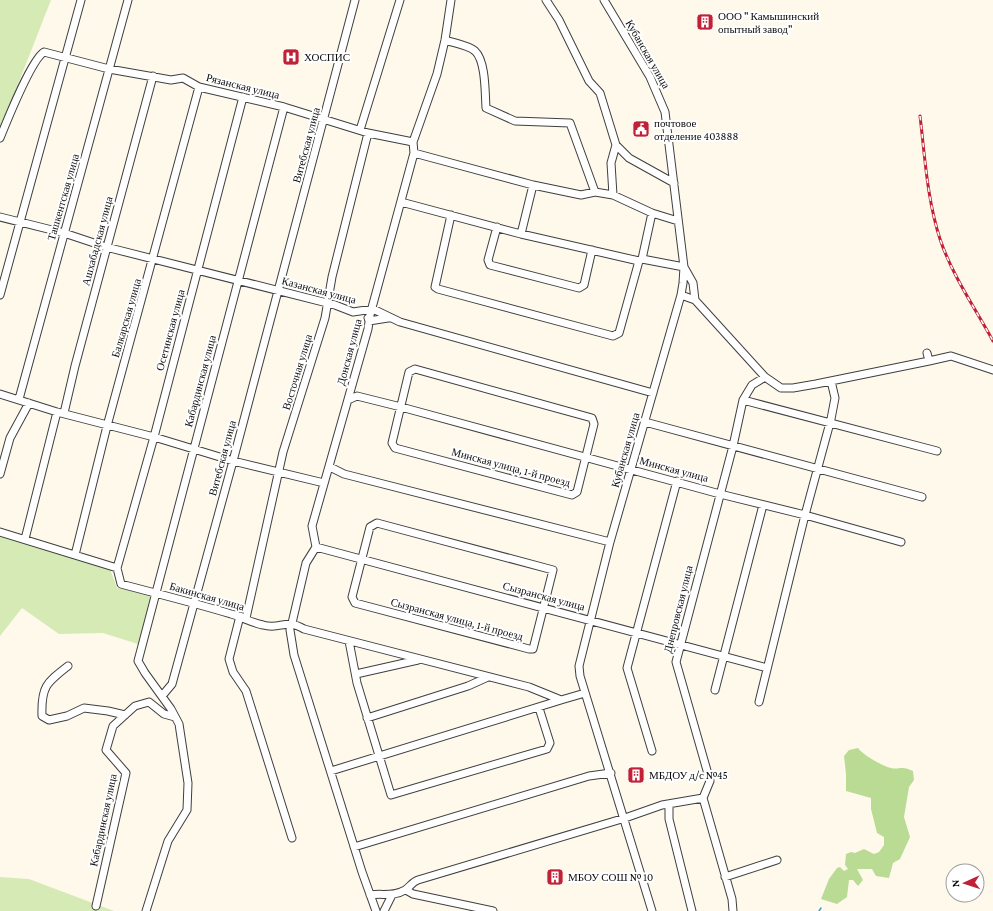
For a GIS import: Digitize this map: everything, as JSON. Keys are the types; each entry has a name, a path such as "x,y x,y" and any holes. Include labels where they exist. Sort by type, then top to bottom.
{"street":[{"path":"0,295 81,0"},
{"name":"Ташкентская улица","path":"19,399 128,0"},
{"name":"Витебская улица","path":"162,696 172,684 233,461 277,290 355,0"},
{"path":"360,130 400,0"},
{"name":"Донская улица","path":"316,547 312,526 330,467 373,309 414,153 413,142 437,74 445,40 451,0"},
{"path":"546,0 559,20 589,81 600,93 616,145 628,158 674,183"},
{"name":"Кубанская улица","path":"604,0 650,77 662,103 667,124 684,267 684,283 681,295 610,542 579,666 585,693 625,818 652,911"},
{"path":"445,40 474,50 480,57 486,108 491,112 515,121 570,123 595,192"},
{"name":"Рязанская улица","path":"0,138 24,83 39,55 44,52 109,69 171,80 183,78 199,87 284,107 368,133 413,142"},
{"name":"Ашхабадская улица","path":"25,539 153,76"},
{"name":"Балкарская улица","path":"74,555 107,426 154,258 199,87"},
{"name":"Осетинская улица","path":"117,568 154,437 243,97"},
{"name":"Кабардинская улица","path":"162,696 144,672 138,660 284,107"},
{"name":"Восточная улица","path":"292,838 246,690 233,672 229,659 243,617 280,472 283,452 328,304 332,277 368,133"},
{"path":"614,195 611,163 616,145"},
{"path":"414,153 533,185 581,195 595,192 614,195 652,213 678,221"},
{"path":"521,234 533,185"},
{"path":"401,202 521,234 640,260 684,267 693,283 695,300"},
{"path":"451,215 434,283 435,287 613,336 619,333 652,213"},
{"name":"Казанская улица","path":"0,217 64,233 106,247 197,269 359,312 373,309"},
{"path":"497,227 488,260 490,265 579,288 584,285 592,250"},
{"path":"681,295 695,300 765,377 781,388 793,388 831,381 951,356 993,370"},
{"path":"373,309 388,318 653,393"},
{"path":"359,312 367,317 369,321 388,318"},
{"path":"927,353 929,361"},
{"name":"Минская улица, 1-й проезд","path":"414,369 592,418 594,424 577,492 572,495 395,448 392,445 401,407 409,372 414,369"},
{"name":"Днепровская улица","path":"703,798 710,781 676,662 733,446 743,400 752,385 765,377"},
{"path":"759,702 805,515 831,422 835,398 831,381"},
{"path":"0,394 107,426 194,448 233,461 324,483"},
{"name":"Минская улица","path":"348,400 357,396 401,407 901,542"},
{"path":"743,400 937,451"},
{"path":"0,474 10,438 29,403"},
{"path":"645,422 922,497"},
{"path":"330,467 344,474 610,542"},
{"path":"652,751 627,668 677,481"},
{"path":"715,690 763,505"},
{"name":"Сызранская улица, 1-й проезд","path":"377,523 551,568 554,573 533,649 354,602 352,596 361,560 370,526 377,523"},
{"path":"0,532 117,568"},
{"path":"316,547 306,563 289,626 294,655 354,847 376,911"},
{"name":"Сызранская улица","path":"316,547 767,668"},
{"name":"Бакинская улица","path":"117,568 121,584 243,617 264,626 289,626 349,641"},
{"path":"539,708 550,743 547,749 394,795 391,794 378,757 367,718 349,641 529,687 561,700"},
{"path":"356,674 420,660"},
{"path":"68,666 54,677 43,689 42,716 49,720 67,716 84,708 125,715"},
{"path":"367,718 468,686 488,676"},
{"path":"331,771 585,693"},
{"path":"146,911 168,841 176,826 184,817 189,804 185,760 179,724 162,696"},
{"name":"Кабардинская улица","path":"96,906 126,773 106,750 113,726 134,706 149,702 164,714 175,717"},
{"path":"354,847 589,776 611,773"},
{"path":"370,895 392,895 406,890 413,882 418,880 668,804 703,798 732,899 733,911"},
{"path":"668,804 668,819 692,911"},
{"path":"726,877 777,860"},
{"path":"406,890 413,894 494,911"},
{"path":"384,911 392,895"}],"green space":[{"path":"0,0 51,0 0,130"},
{"path":"0,536 110,569 117,588 152,595 141,645 103,633 59,634 22,608 0,636"},
{"path":"858,748 868,757 883,765 891,768 905,768 913,771 914,780 909,787 904,817 910,837 900,859 893,863 889,878 876,876 872,869 857,869 863,880 858,886 853,880 849,880 847,897 837,904 821,899 829,879 837,868 840,867 844,871 848,869 845,865 846,854 851,852 855,853 864,849 874,854 879,852 884,845 884,837 877,833 871,809 871,798 846,791 844,756 849,750"},
{"path":"0,877 29,879 114,911 0,911"}],"railway":[{"path":"920,116 929,193 940,239 957,278 993,341"}],"place":[{"name":"ООО \" Камышинский опытный завод\"","path":"705,22"},
{"name":"ХОСПИС","path":"291,57"},
{"name":"почтовое отделение 403888","path":"641,129"},
{"name":"МБДОУ д/с №45","path":"636,775"},
{"name":"МБОУ СОШ № 10","path":"555,877"}]}
